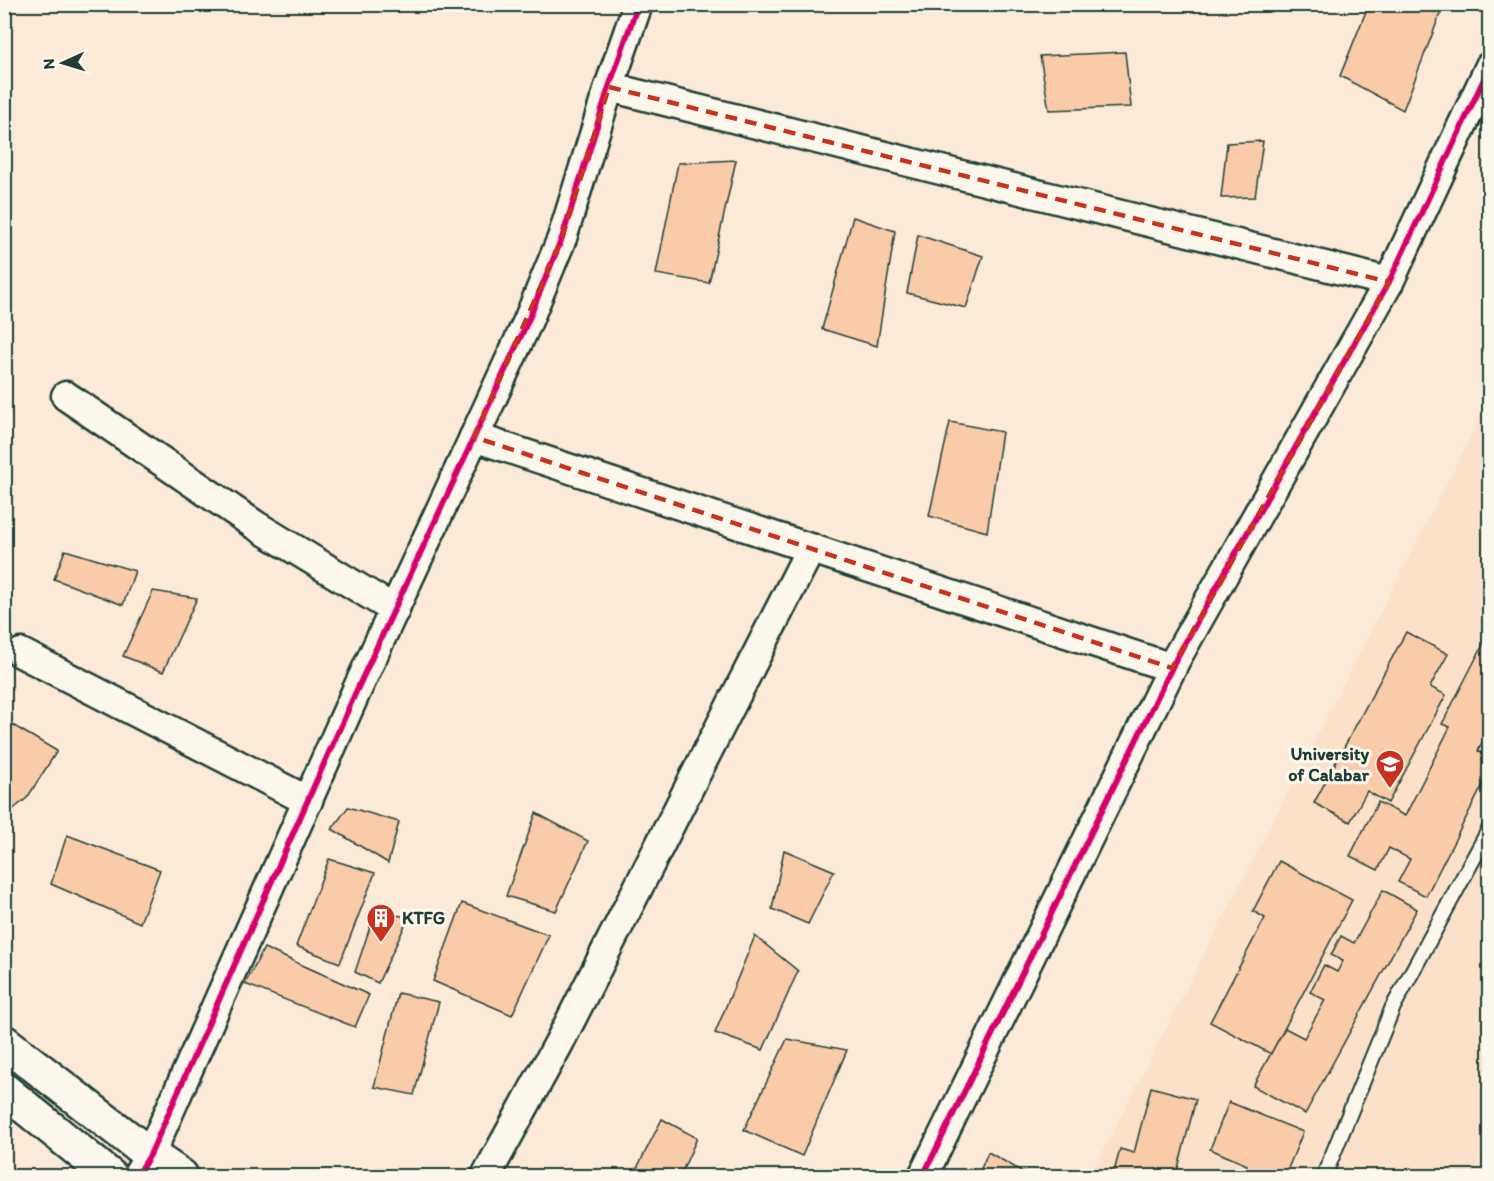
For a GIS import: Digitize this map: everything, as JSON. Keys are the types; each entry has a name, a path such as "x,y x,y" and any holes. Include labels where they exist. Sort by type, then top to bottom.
{"main road":[{"path":"4,1042 144,1166 181,1176"},
{"path":"4,1090 110,1176"}],"street":[{"path":"144,1166 527,323 562,238 609,87 638,4"},
{"path":"923,1176 1172,669 1389,282 1490,66"},
{"path":"609,87 1389,282"},
{"path":"66,396 255,525 395,610"},
{"path":"474,437 1172,669"},
{"path":"486,1176 559,1043 811,548"},
{"path":"21,653 308,801"}],"lane":[{"path":"1324,1176 1393,1007 1490,828"}],"highlighted area":[{"path":"609,87 1389,282 1172,668 474,437 562,238"}],"shaded area":[{"name":"University of Calabar","path":"1489,401 1489,1176 1090,1176"}],"building":[{"path":"1369,4 1444,4 1403,110 1340,76"},
{"path":"1125,52 1131,107 1049,110 1040,56"},
{"path":"1263,141 1255,197 1221,198 1227,143"},
{"path":"736,160 709,283 656,274 678,163"},
{"path":"853,217 895,231 877,346 822,329"},
{"path":"918,235 983,256 966,308 907,293"},
{"path":"950,422 1002,432 987,532 929,516"},
{"path":"65,550 135,571 123,605 54,579"},
{"path":"153,591 197,598 163,672 123,656"},
{"path":"1490,631 1490,737 1486,735 1478,751 1490,757 1490,771 1426,896 1398,882 1410,859 1389,848 1378,870 1350,856 1378,802 1405,816 1450,727 1442,724"},
{"path":"1406,632 1448,654 1430,687 1446,695 1388,803 1367,791 1350,822 1314,803"},
{"path":"4,720 57,751 27,798 7,814 4,813"},
{"path":"348,807 399,822 388,863 332,829"},
{"path":"536,813 588,841 556,911 506,896"},
{"path":"67,835 160,870 140,923 51,884"},
{"path":"784,850 834,871 808,924 772,909"},
{"path":"329,859 375,873 340,963 296,946"},
{"path":"1279,861 1352,900 1271,1054 1210,1022 1265,918 1253,911"},
{"path":"1383,890 1417,909 1305,1114 1253,1086 1285,1028 1304,1038 1325,1000 1310,992 1324,965 1337,972 1343,961 1331,955 1341,936 1354,943"},
{"path":"462,903 549,935 512,1015 433,981"},
{"name":"KTFG","path":"375,912 409,917 378,983 355,972"},
{"path":"755,936 798,971 763,1050 715,1033"},
{"path":"264,948 369,995 355,1027 245,984"},
{"path":"398,993 439,1002 414,1095 374,1087"},
{"path":"787,1039 847,1050 802,1156 744,1130"},
{"path":"1151,1087 1196,1099 1176,1176 1113,1176 1120,1149 1134,1153"},
{"path":"1229,1102 1303,1132 1285,1176 1243,1176 1247,1165 1210,1149"},
{"path":"662,1119 697,1138 680,1176 633,1176"},
{"path":"988,1152 1030,1176 978,1176"}],"cycle path":[{"path":"137,1176 150,1155 355,694 527,323 562,238 609,87 638,4"},
{"path":"923,1176 1176,659 1389,282 1490,66"}],"place":[{"name":"University of Calabar","path":"1390,790"},
{"name":"KTFG","path":"381,944"}]}
